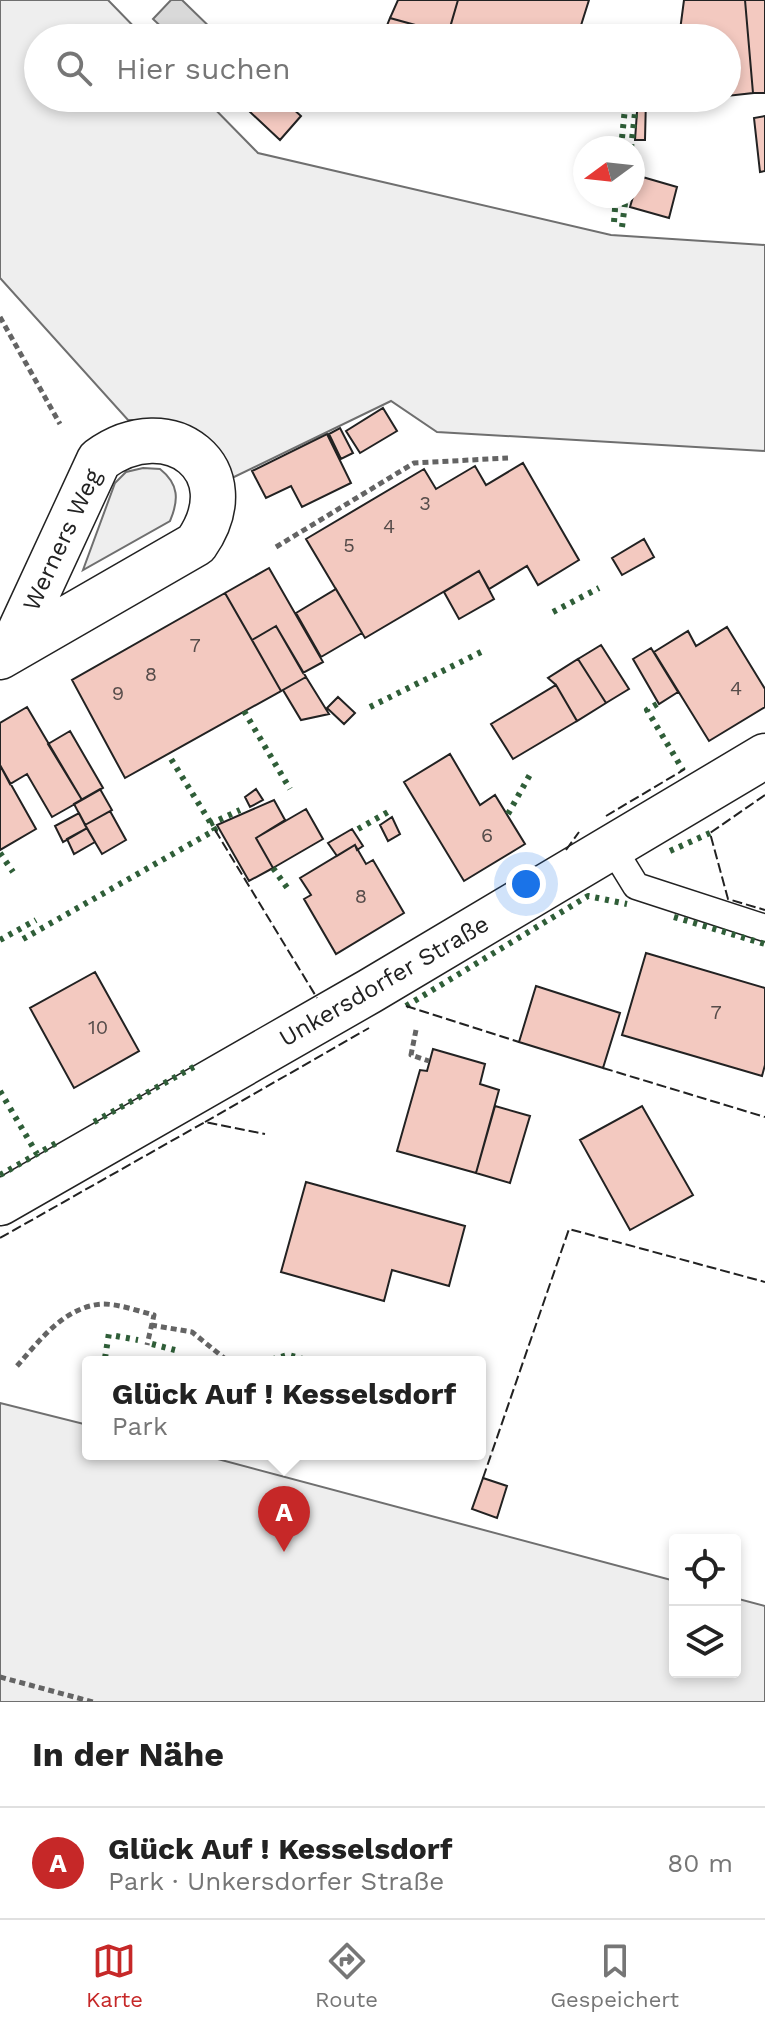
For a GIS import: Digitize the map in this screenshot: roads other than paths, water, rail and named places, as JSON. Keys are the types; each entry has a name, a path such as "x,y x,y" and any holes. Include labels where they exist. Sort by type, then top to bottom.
{"street":[{"name":"Werners Weg","path":"139,442 182,444 196,454 209,483 211,514 205,532 196,544 6,653 99,460 114,449 139,442"},
{"name":"Unkersdorfer Straße","path":"0,1203 765,756"}],"lane":[{"path":"612,847 636,886 765,928"}],"place":[{"name":"Glück Auf ! Kesselsdorf","path":"284,1552"}]}
